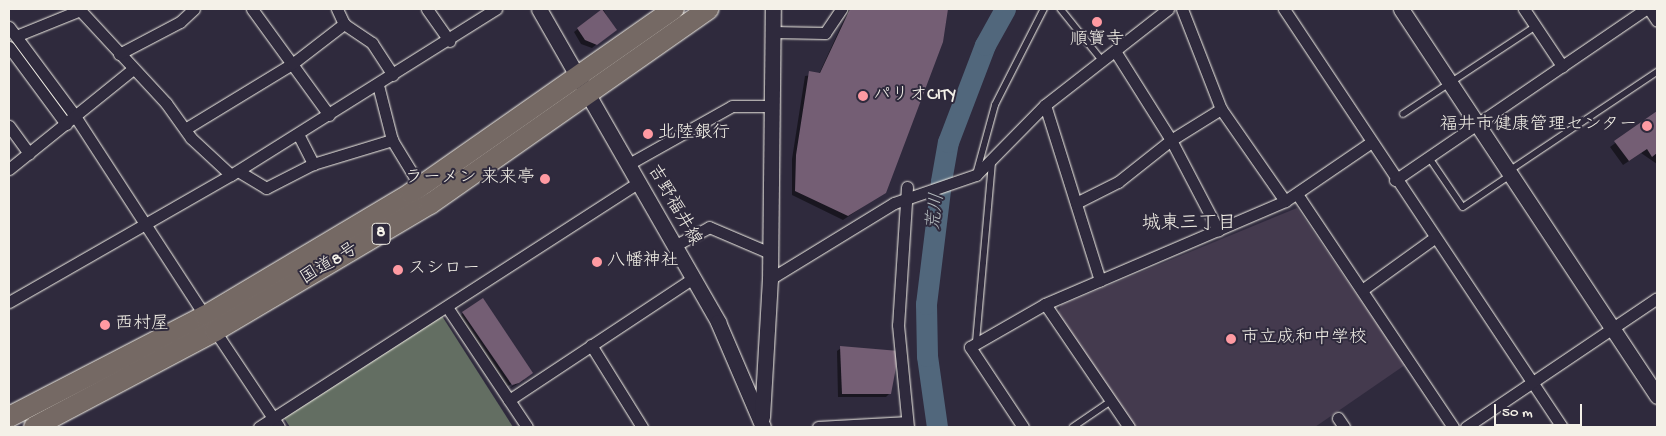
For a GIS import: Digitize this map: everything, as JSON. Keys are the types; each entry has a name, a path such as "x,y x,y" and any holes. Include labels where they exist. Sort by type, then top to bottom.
{"highway":[{"name":"国道8号","path":"9,417 210,324 420,186 674,9"},
{"name":"国道8号","path":"34,427 210,324 430,204 589,96 709,9"}],"street":[{"path":"119,54 180,22 194,9"},
{"path":"252,9 329,115"},
{"path":"337,9 344,24 372,43 394,75"},
{"path":"427,9 449,41"},
{"path":"9,302 234,173 449,41 496,9"},
{"name":"吉野福井線","path":"539,9 718,322 762,426"},
{"path":"762,426 770,279 773,9"},
{"path":"773,32 826,33 840,9"},
{"path":"770,279 908,195 963,181 976,175 992,161 1045,105 1168,9"},
{"path":"1182,9 1222,110 1285,201"},
{"path":"1284,9 1395,180 1562,427"},
{"path":"1401,9 1657,396"},
{"path":"1524,9 1562,66"},
{"path":"1395,180 1647,9 1657,21"},
{"path":"276,423 146,224 70,120 12,32 78,10 185,129 234,173 266,188 312,164 392,140"},
{"path":"185,129 292,64 344,24"},
{"path":"9,46 70,120"},
{"path":"1114,51 1172,140 1218,230"},
{"path":"9,169 133,69"},
{"path":"378,85 392,140 420,186"},
{"path":"1045,105 1100,281"},
{"path":"627,165 732,106 773,106"},
{"path":"1076,203 1118,182 1172,140 1222,110"},
{"path":"9,126 29,154"},
{"path":"298,134 312,164"},
{"path":"1023,427 970,347 976,342 1045,304 1285,201 1370,142"},
{"path":"259,427 276,423 447,306 638,183"},
{"path":"1297,194 1453,427"},
{"path":"818,427 907,424 898,325 908,195"},
{"path":"674,246 709,227 770,253"},
{"path":"1362,290 1434,238"},
{"path":"509,400 693,278"},
{"path":"1466,427 1657,298"},
{"path":"1045,304 1129,427"},
{"path":"447,306 527,427"},
{"path":"591,345 642,427"}],"lane":[{"path":"976,175 995,105 1044,9"},
{"path":"1061,9 1102,60"},
{"path":"1403,114 1536,26"},
{"path":"1429,157 1463,207 1510,172 1657,72"},
{"path":"976,342 992,161"},
{"path":"1073,427 1111,401"}],"shaded area":[{"name":"市立成和中学校","path":"1297,208 1405,365 1315,427 1135,427 1058,313 1061,305"}],"green space":[{"path":"442,316 513,427 290,427 284,418"}],"building":[{"path":"602,9 617,30 597,45 585,40 577,28"},
{"path":"850,9 948,9 943,42 886,193 848,216 795,191 796,155 809,71 820,73"},
{"name":"福井市健康管理センター","path":"1657,111 1657,153 1652,157 1647,149 1629,161 1614,141"},
{"path":"483,298 533,373 519,383 512,385 462,312"},
{"path":"840,346 899,351 891,394 842,394"}],"waterway":[{"name":"荒川","path":"937,427 927,356 926,304 941,181 948,142 985,45 1005,9"}],"place":[{"name":"順寶寺","path":"1097,22"},
{"name":"パリオCITY","path":"863,96"},
{"name":"福井市健康管理センター","path":"1647,126"},
{"name":"北陸銀行","path":"648,134"},
{"name":"ラーメン 来来亭","path":"545,179"},
{"name":"八幡神社","path":"597,262"},
{"name":"スシロー","path":"398,270"},
{"name":"西村屋","path":"105,325"},
{"name":"市立成和中学校","path":"1231,339"}],"district":[{"name":"城東三丁目","path":"1189,225"}]}
